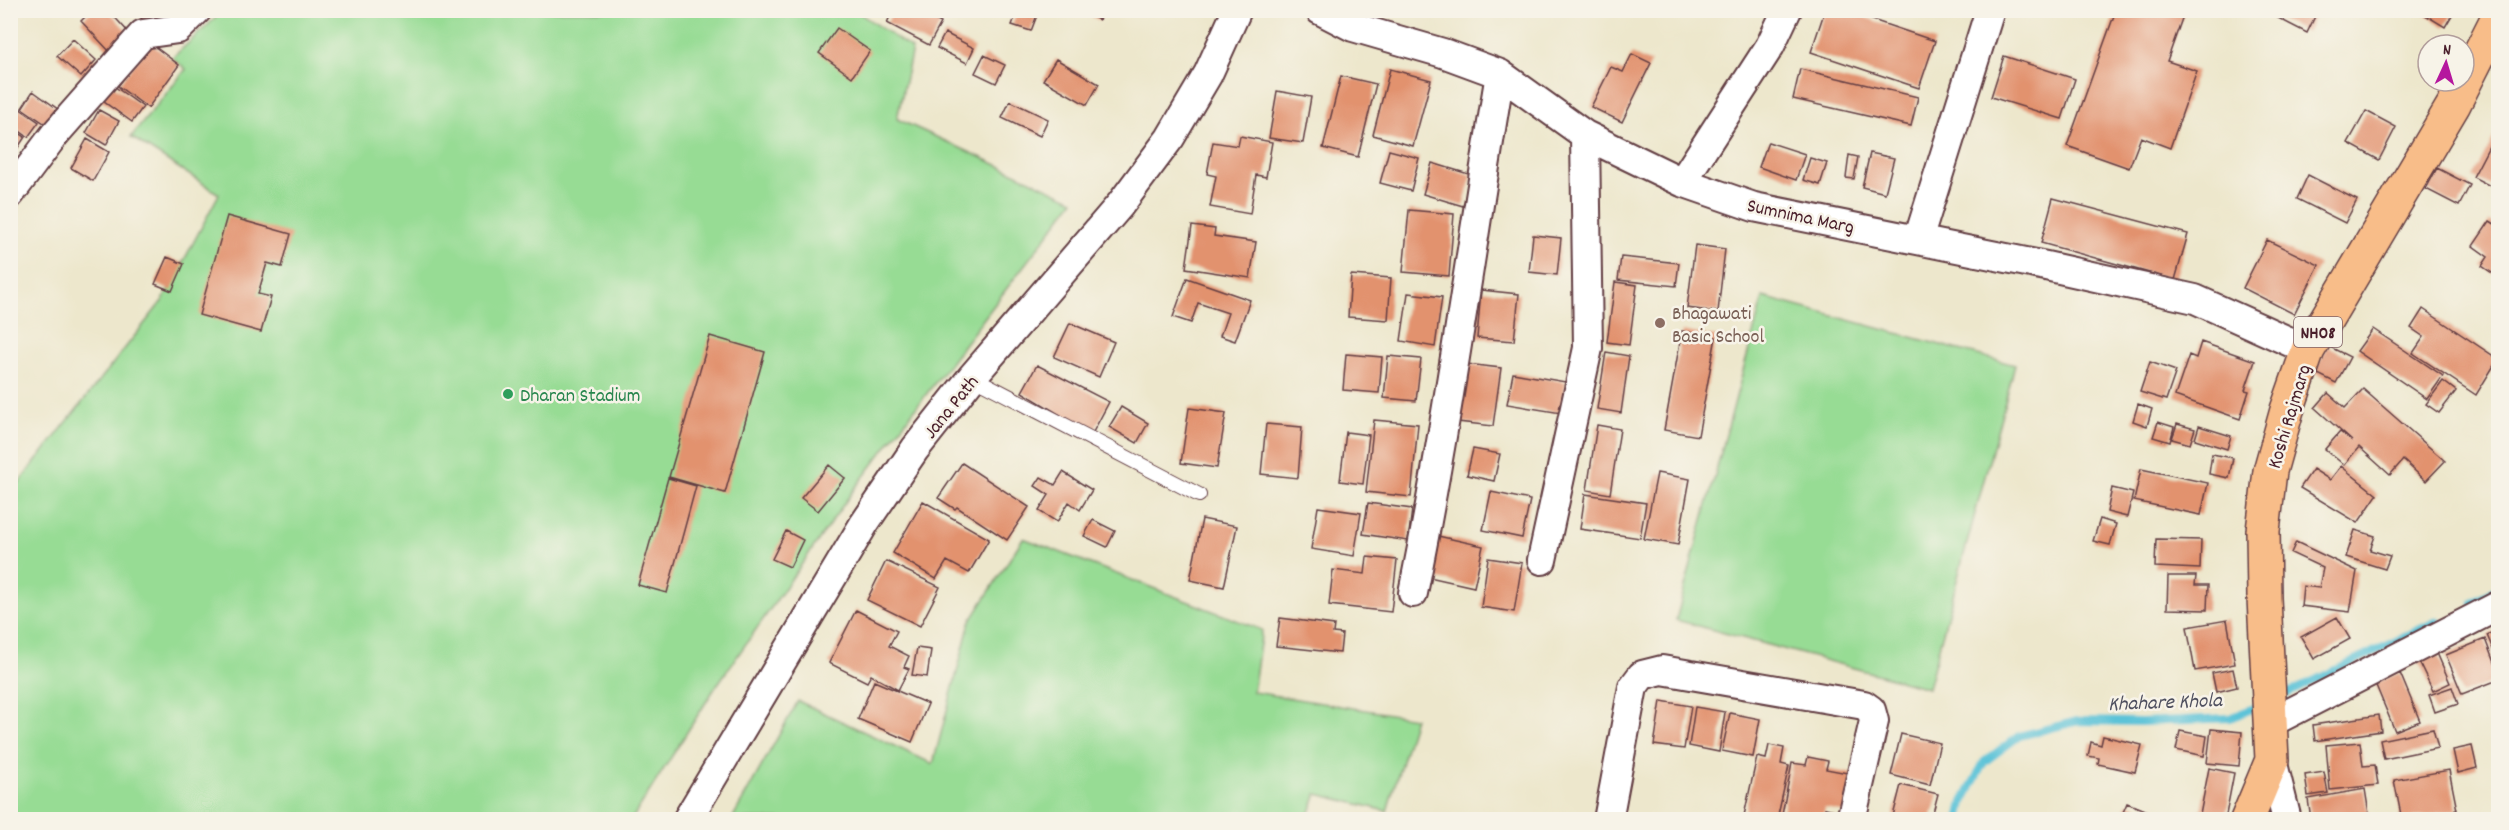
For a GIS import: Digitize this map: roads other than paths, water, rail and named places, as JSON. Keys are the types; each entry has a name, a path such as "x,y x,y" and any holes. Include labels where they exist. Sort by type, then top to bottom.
{"main road":[{"name":"Koshi Rajmarg","path":"2270,720 2263,531 2270,471 2287,410 2308,350 2454,104 2499,17"},
{"name":"NH08","path":"2247,819 2272,760 2270,720"}],"street":[{"path":"10,194 55,134 143,34 178,29 197,10"},
{"name":"Jana Path","path":"687,819 864,524 915,449 972,377 1120,205 1170,138 1208,74 1237,10"},
{"name":"Sumnima Marg","path":"1320,10 1353,27 1443,52 1500,74 1586,135 1682,182 1754,207 2046,266 2195,299 2308,350"},
{"path":"1682,182 1770,46 1787,10"},
{"path":"1918,240 1990,10"},
{"path":"1413,593 1438,469 1456,340 1500,74"},
{"path":"1542,560 1588,348 1586,135"},
{"path":"2270,720 2499,606"},
{"path":"1608,819 1633,687 1642,675 1662,670 1864,705 1871,710 1874,721 1851,819"},
{"path":"2272,760 2288,819"}],"lane":[{"path":"972,377 1199,495"}],"waterway":[{"name":"Khahare Khola","path":"2473,603 2498,588"},
{"name":"Khahare Khola","path":"2276,699 2437,621"},
{"name":"Khahare Khola","path":"1959,820 1963,802 1984,762 2019,736 2078,721 2142,722 2230,718 2261,705"}],"place":[{"name":"Bhagawati Basic School","path":"1660,323"},
{"name":"Dharan Stadium","path":"508,394"}]}
